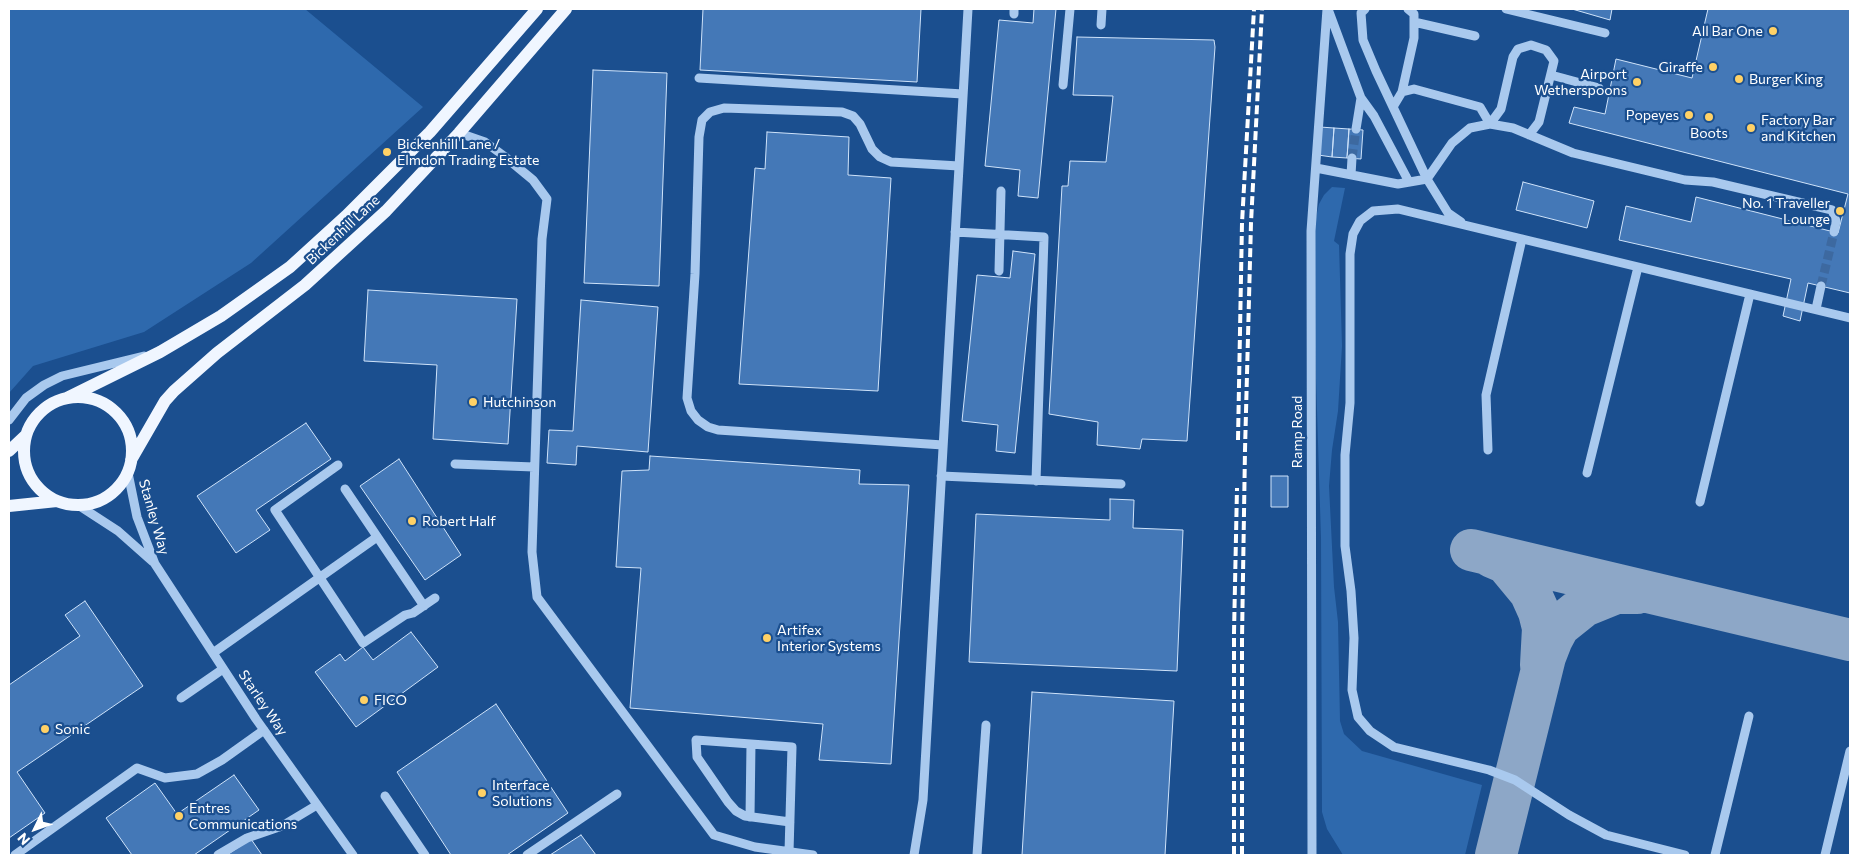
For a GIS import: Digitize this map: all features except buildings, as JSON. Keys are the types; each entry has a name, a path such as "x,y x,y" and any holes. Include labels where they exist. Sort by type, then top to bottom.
{"main road":[{"name":"Bickenhill Lane","path":"67,398 160,352 221,316 282,273 332,229 430,132 537,9"},
{"name":"Bickenhill Lane","path":"131,460 165,401 174,391 217,353 305,285 386,211 460,133 566,9"},
{"path":"82,397 96,400 110,407 128,431 132,445 128,473 119,486 107,497 93,504 78,506 57,501 43,493 32,481 26,467 23,451 26,435 32,422 41,411 53,403 67,398 82,397"},
{"path":"9,451 26,435"},
{"path":"9,506 57,501"}],"street":[{"path":"914,855 922,800 968,9"},
{"path":"1063,85 1070,9"},
{"path":"1101,25 1102,9"},
{"path":"1328,9 1361,98 1374,116 1409,182"},
{"name":"Ramp Road","path":"1312,855 1311,231 1328,9"},
{"path":"1365,9 1360,14 1363,40 1376,72 1427,179 1448,213 1467,226"},
{"path":"1393,107 1402,92 1414,38 1414,14 1408,9"},
{"path":"1506,9 1605,33"},
{"path":"1414,22 1475,36"},
{"path":"1490,124 1500,109 1513,57 1518,49 1531,45 1546,50 1554,61 1539,122 1529,135"},
{"path":"1550,76 1598,88"},
{"path":"699,78 963,94"},
{"path":"1402,92 1414,89 1480,107 1490,124"},
{"path":"1356,129 1361,98"},
{"path":"943,445 718,430 708,427 691,412 686,398 695,274 699,137 702,120 710,112 724,108 842,112 853,116 860,124 872,149 880,157 891,162 959,166"},
{"path":"1316,168 1398,184 1427,179 1452,143 1470,128 1490,124 1513,128 1573,153 1686,180 1713,182 1832,210 1836,221 1834,232"},
{"path":"460,133 485,142 504,156 532,180 547,199 542,239 534,467 532,552 537,597 714,835 755,847 812,855"},
{"path":"1350,175 1352,158"},
{"path":"999,271 1001,191"},
{"path":"1685,855 1606,835 1569,815 1515,780 1489,770 1394,747 1370,731 1358,717 1352,690 1354,638 1351,591 1345,546 1345,455 1350,403 1350,254 1353,234 1360,222 1373,211 1398,209 1850,318"},
{"path":"955,232 1044,237 1036,481"},
{"path":"1488,450 1486,395 1522,239"},
{"path":"1587,473 1638,267"},
{"path":"1816,310 1821,286"},
{"path":"1700,502 1750,294"},
{"path":"9,420 26,398 44,385 62,376 160,352"},
{"path":"455,464 534,467"},
{"path":"338,465 275,510 363,643 405,615 413,614 435,598"},
{"name":"Stanley Way","path":"128,473 137,517 155,564"},
{"path":"941,476 1121,484"},
{"path":"345,489 424,606"},
{"name":"Stanley Way","path":"78,506 118,531 155,564"},
{"path":"213,653 377,537"},
{"name":"Starley Way","path":"155,564 264,730 353,855"},
{"path":"181,698 223,669"},
{"path":"1715,855 1749,716"},
{"path":"978,855 986,725"},
{"path":"15,855 138,768 165,778 197,774 222,760 264,730"},
{"path":"789,852 790,822 792,747 696,740 697,757 736,811 745,816 790,822"},
{"path":"750,816 751,744"},
{"path":"1825,855 1850,751"},
{"path":"527,855 617,794"},
{"path":"385,796 425,855"},
{"path":"218,855 247,838 282,826 317,805"}],"shaded area":[{"path":"9,9 305,9 423,107 251,263 144,332 33,366 9,393"},
{"path":"1332,187 1345,188 1334,241 1339,245 1342,346 1338,411 1329,486 1334,587 1338,622 1340,721 1344,734 1362,751 1482,785 1465,855 1343,855 1327,829 1322,812 1321,538 1314,315 1315,222 1319,204"}],"taxiway":[{"path":"1471,550 1850,640"},
{"path":"1492,557 1506,563 1530,592 1539,612 1543,628 1541,665"},
{"path":"1496,855 1545,657 1552,639 1559,626 1584,606 1616,593 1637,593"}],"tunnel":[{"path":"1352,158 1356,129"},
{"path":"1821,286 1834,232"}],"railway":[{"path":"1238,440 1242,223 1254,9"},
{"path":"1242,855 1242,639 1245,450 1251,223 1262,9"},
{"path":"1234,855 1234,633 1237,488"}],"place":[{"name":"All Bar One","path":"1773,31"},
{"name":"Giraffe","path":"1713,67"},
{"name":"Burger King","path":"1739,79"},
{"name":"Airport Wetherspoons","path":"1637,82"},
{"name":"Popeyes","path":"1689,115"},
{"name":"Boots","path":"1709,117"},
{"name":"Factory Bar and Kitchen","path":"1751,128"},
{"name":"Bickenhill Lane / Elmdon Trading Estate","path":"387,152"},
{"name":"No. 1 Traveller Lounge","path":"1840,211"},
{"name":"Hutchinson","path":"473,402"},
{"name":"Robert Half","path":"412,521"},
{"name":"Artifex Interior Systems","path":"767,638"},
{"name":"FICO","path":"364,700"},
{"name":"Sonic","path":"45,729"},
{"name":"Interface Solutions","path":"482,793"},
{"name":"Entres Communications","path":"179,816"}]}
